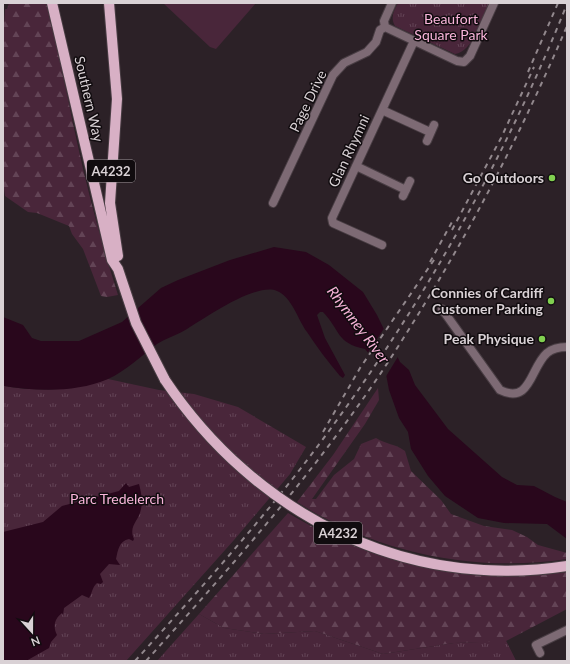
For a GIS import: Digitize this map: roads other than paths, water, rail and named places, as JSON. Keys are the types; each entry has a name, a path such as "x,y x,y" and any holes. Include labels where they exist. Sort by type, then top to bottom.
{"main road":[{"name":"Southern Way","path":"52,3 112,260 118,269"},
{"name":"Southern Way","path":"108,3 117,99 110,203 118,259 118,269 127,299 144,340 165,380 183,406 229,458 258,484 286,504 322,525 350,538 392,553 450,566 489,570 524,570 567,566"}],"street":[{"name":"Page Drive","path":"273,204 334,75 344,63 367,52 376,42 380,30 385,27 384,21 392,3"},
{"path":"385,27 457,61 464,62 470,56 494,3"},
{"name":"Glan Rhymni","path":"382,245 333,223 332,218 414,40"},
{"path":"382,110 430,132"},
{"path":"427,141 434,125"},
{"path":"356,166 405,193 410,181"},
{"path":"442,309 500,390 506,393 513,395 521,392 545,354 558,347 567,347"},
{"path":"540,653 536,645 567,630"}],"water":[{"name":"Rhymney River","path":"274,247 306,252 329,265 363,292 377,315 400,362 409,370 415,385 448,429 502,477 517,485 534,486 567,502 567,539 547,524 504,523 478,518 445,496 428,476 411,449 408,432 399,418 389,390 386,374 365,349 344,340 323,312 320,312 317,315 325,338 345,375 343,378 340,376 311,338 291,303 277,291 268,290 257,292 231,302 183,331 157,344 115,376 95,384 56,390 3,386 3,317 23,325 32,338 41,341 79,341 122,322 161,288 230,260"},
{"path":"126,483 129,487 139,484 142,506 133,527 133,541 129,539 126,540 118,549 116,559 120,565 109,564 100,574 103,582 95,585 89,598 82,595 64,608 63,615 62,613 59,615 56,620 55,629 57,635 51,642 49,648 26,661 3,661 3,532 43,522 62,506 119,491"}],"railway":[{"path":"528,72 558,3"},
{"path":"135,661 220,566 301,468 341,414 416,303 483,186 541,66 567,4"},
{"path":"146,661 230,567 284,503 370,389 433,290 488,193 537,94 567,26"},
{"path":"452,230 501,138 534,67"},
{"path":"430,262 452,222"},
{"path":"323,432 360,368 436,257"}],"place":[{"name":"Go Outdoors","path":"552,178"},
{"name":"Connies of Cardiff Customer Parking","path":"551,301"},
{"name":"Peak Physique","path":"542,339"}],"park label":[{"name":"Beaufort Square Park","path":"451,28"},
{"name":"Parc Tredelerch","path":"117,499"}]}
